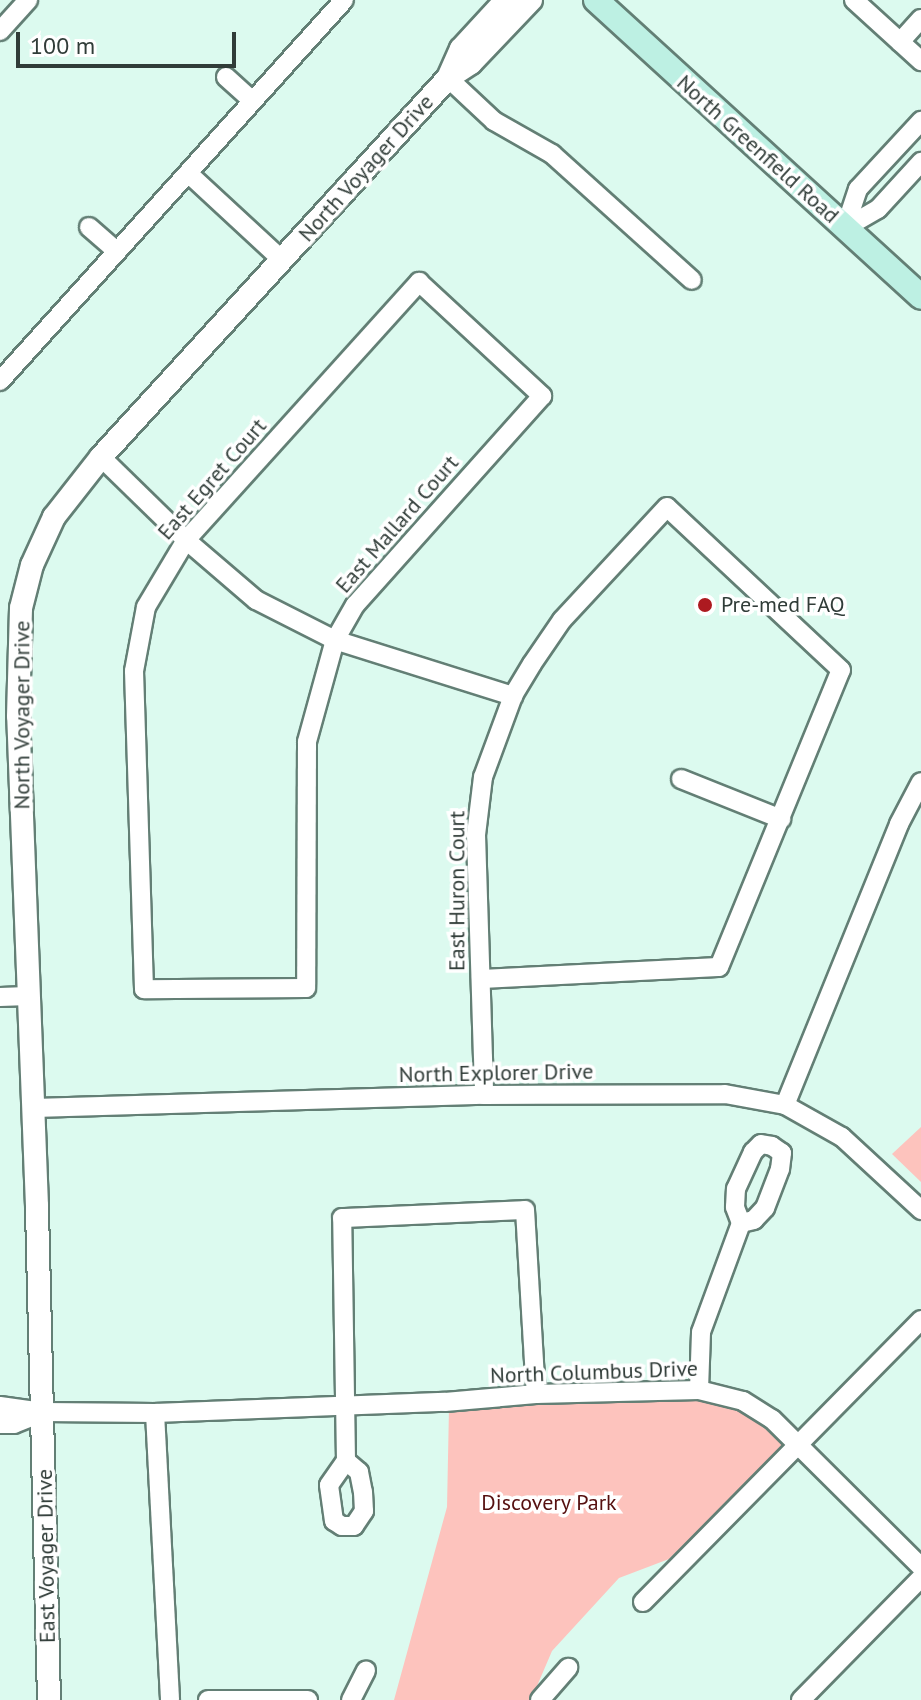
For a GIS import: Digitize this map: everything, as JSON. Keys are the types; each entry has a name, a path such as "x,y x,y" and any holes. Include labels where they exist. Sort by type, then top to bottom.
{"main road":[{"name":"North Greenfield Road","path":"596,0 921,297"}],"street":[{"path":"0,31 28,0"},
{"path":"0,381 344,0"},
{"name":"North Voyager Drive","path":"448,78 461,49 506,0"},
{"name":"North Voyager Drive","path":"43,1412 34,1108 9,716 21,608 32,565 54,517 101,457 448,78 471,63 531,0"},
{"path":"854,0 921,61"},
{"path":"900,42 921,19"},
{"path":"226,77 253,101"},
{"path":"448,78 494,121 552,154 692,280"},
{"path":"845,228 858,189 921,121"},
{"path":"845,228 878,209 921,162"},
{"path":"188,173 282,260"},
{"path":"89,227 117,251"},
{"name":"East Egret Court","path":"306,988 144,989 134,671 146,607 186,540 419,282 542,396"},
{"name":"East Mallard Court","path":"306,988 307,742 335,640 355,605 542,396"},
{"path":"101,457 186,540 256,600 335,640 513,696"},
{"name":"East Huron Court","path":"484,1095 476,835 483,777 513,696 562,620 667,507 841,670 781,819"},
{"path":"481,979 719,967 781,819 681,779"},
{"path":"785,1105 920,790"},
{"path":"0,997 28,996"},
{"name":"North Explorer Drive","path":"34,1108 484,1095 725,1094 785,1105 842,1137 921,1210"},
{"path":"346,1461 342,1218 525,1210 536,1394"},
{"path":"699,1390 701,1332 741,1223"},
{"path":"643,1602 921,1320"},
{"name":"North Columbus Drive","path":"43,1412 155,1413 445,1402 536,1394 699,1390 743,1401 772,1419 921,1567"},
{"path":"0,1406 43,1412"},
{"path":"0,1424 14,1424 43,1412"},
{"name":"East Voyager Drive","path":"43,1412 49,1700"},
{"path":"155,1413 170,1700"},
{"path":"801,1700 921,1578"},
{"path":"540,1700 568,1668"},
{"path":"351,1700 366,1671"},
{"path":"208,1700 308,1700"}],"green space":[{"path":"921,1127 921,1182 892,1154"},
{"name":"Discovery Park","path":"691,1397 732,1407 761,1424 785,1448 669,1559 619,1578 552,1651 531,1700 394,1700 447,1507 449,1408 535,1400"}],"place":[{"name":"Pre-med FAQ","path":"705,605"}]}
